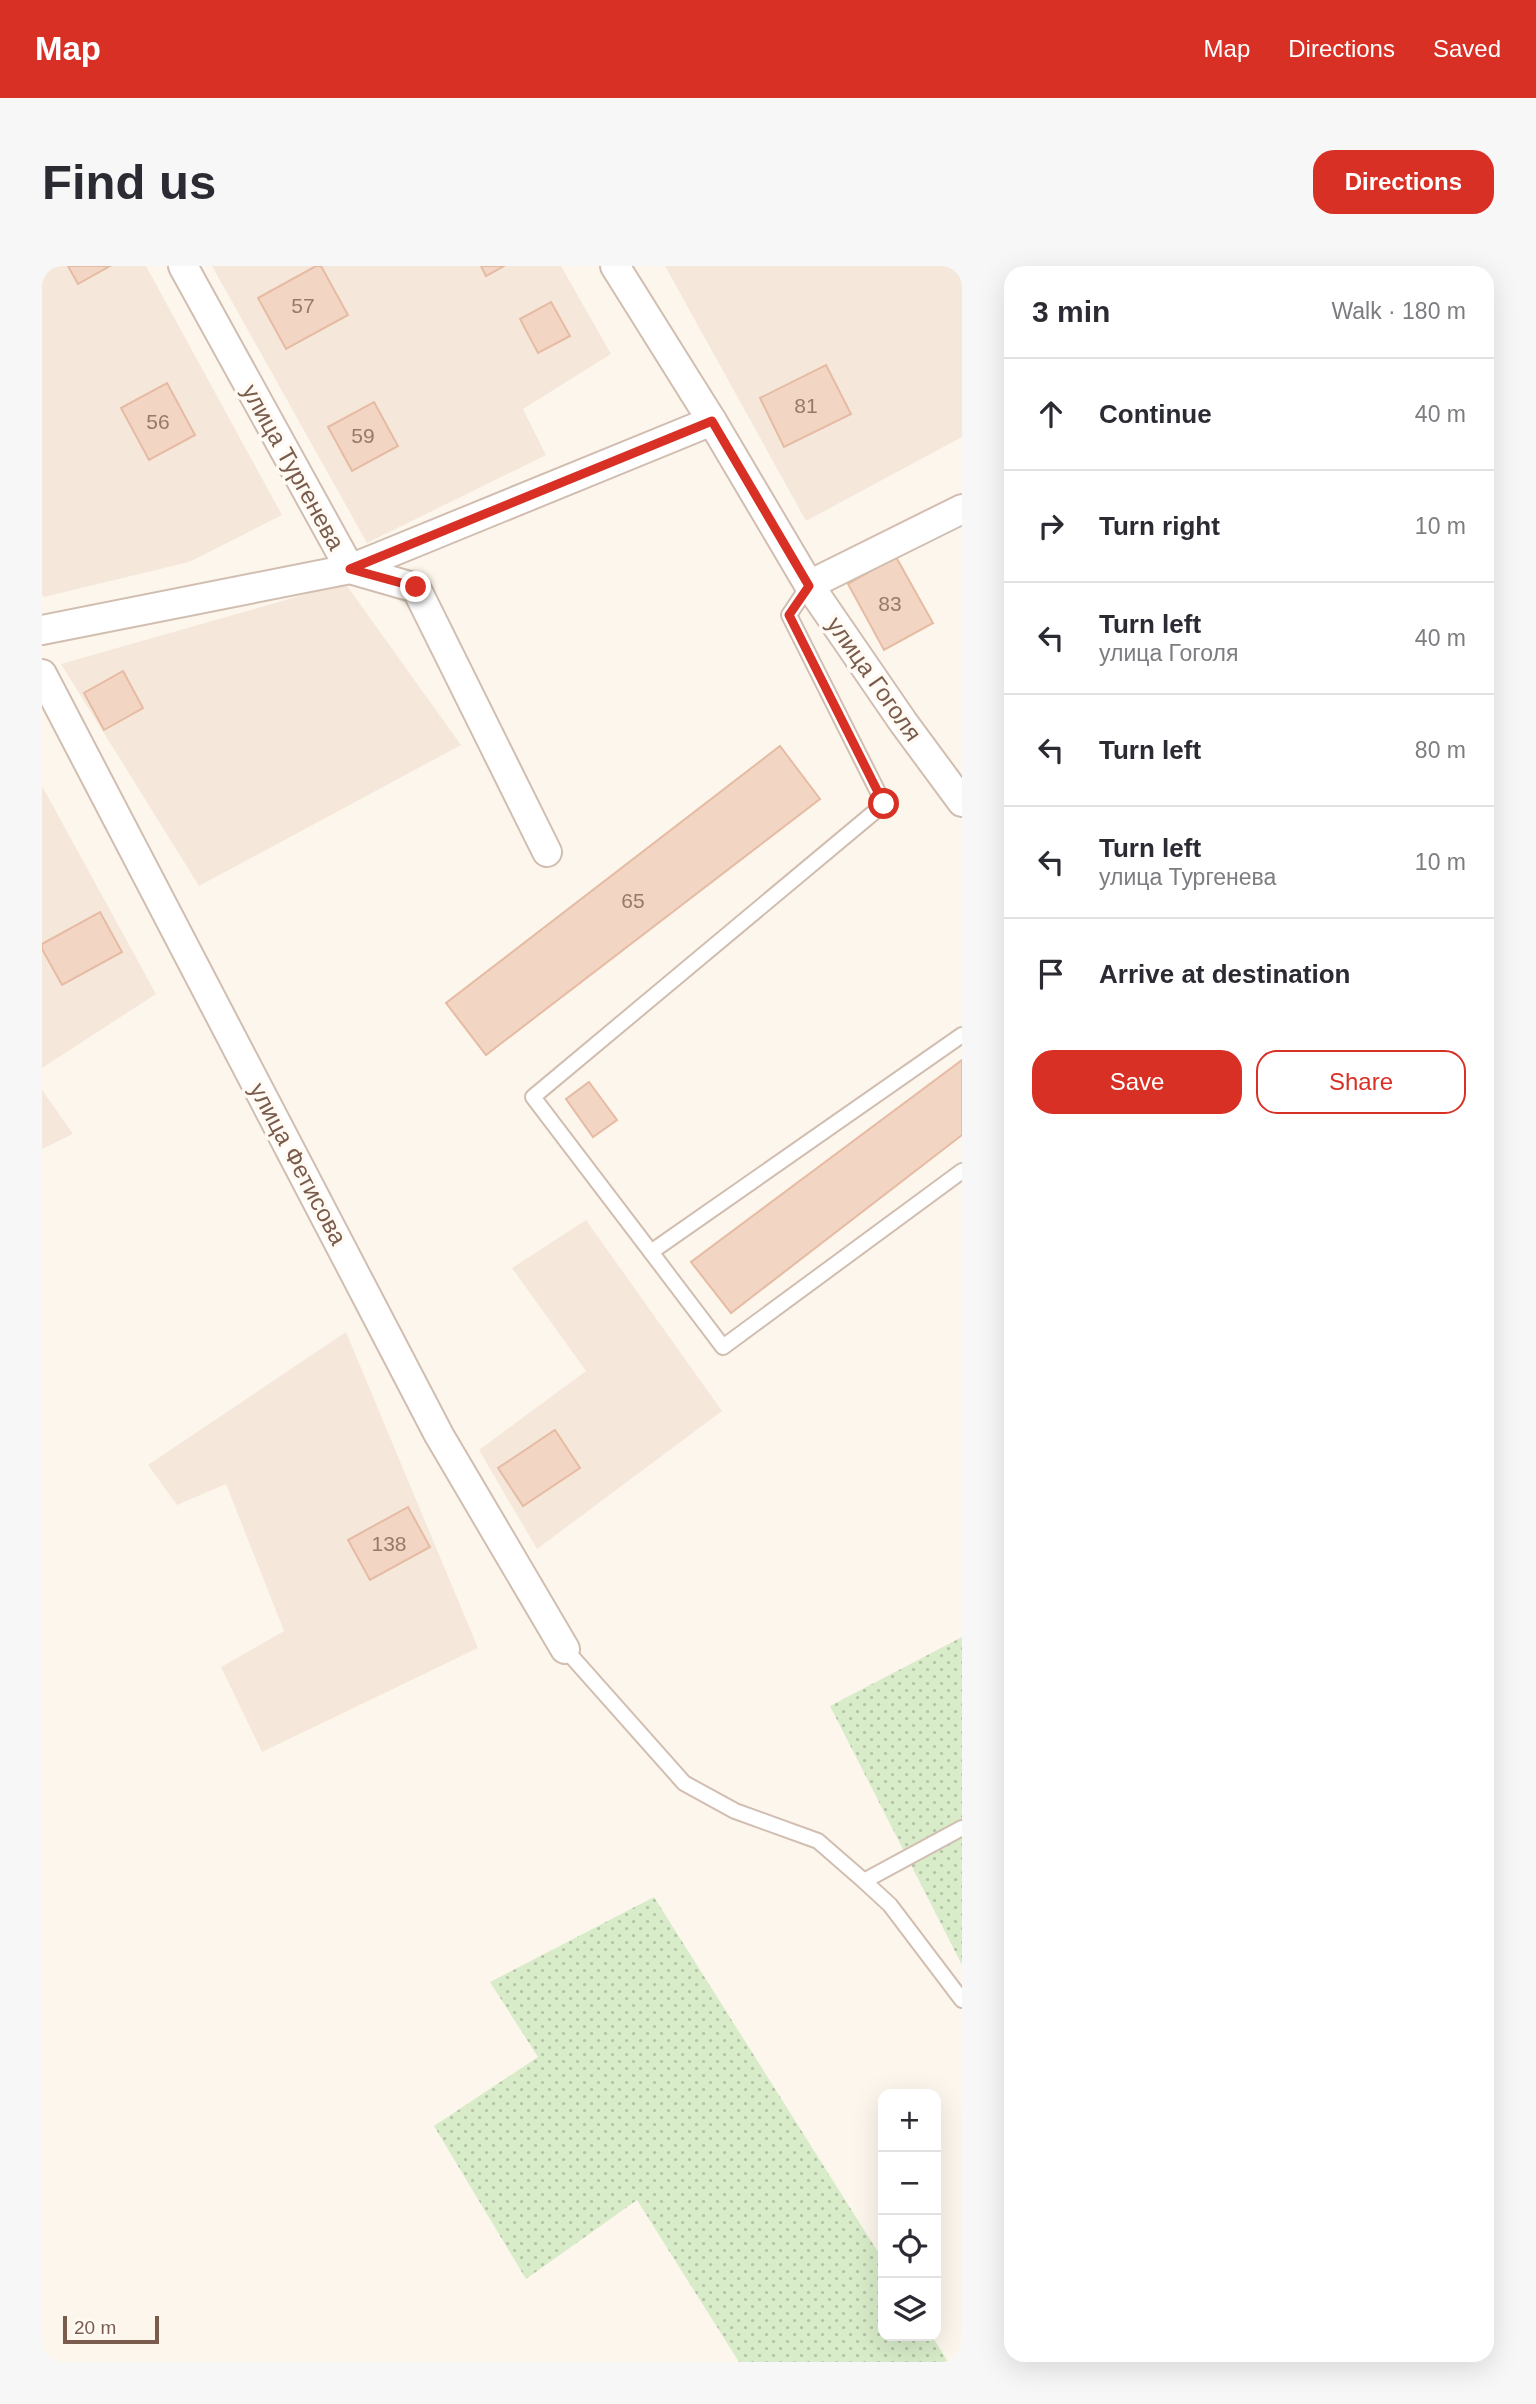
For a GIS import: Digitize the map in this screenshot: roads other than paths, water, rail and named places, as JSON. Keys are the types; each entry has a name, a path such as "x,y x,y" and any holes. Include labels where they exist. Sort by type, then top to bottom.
{"street":[{"name":"улица Тургенева","path":"183,266 350,569 416,587 547,852"},
{"name":"улица Гоголя","path":"615,266 712,421 809,586 962,802"},
{"path":"42,630 350,569 712,421"},
{"path":"809,586 962,509"},
{"name":"улица Фетисова","path":"42,674 439,1435 565,1649"}],"lane":[{"path":"809,586 789,615 884,804 533,1097 723,1347 962,1171"},
{"path":"651,1252 962,1035"},
{"path":"565,1649 684,1783 735,1811 818,1841 864,1881 890,1905 962,2000"},
{"path":"864,1881 962,1828"}]}
